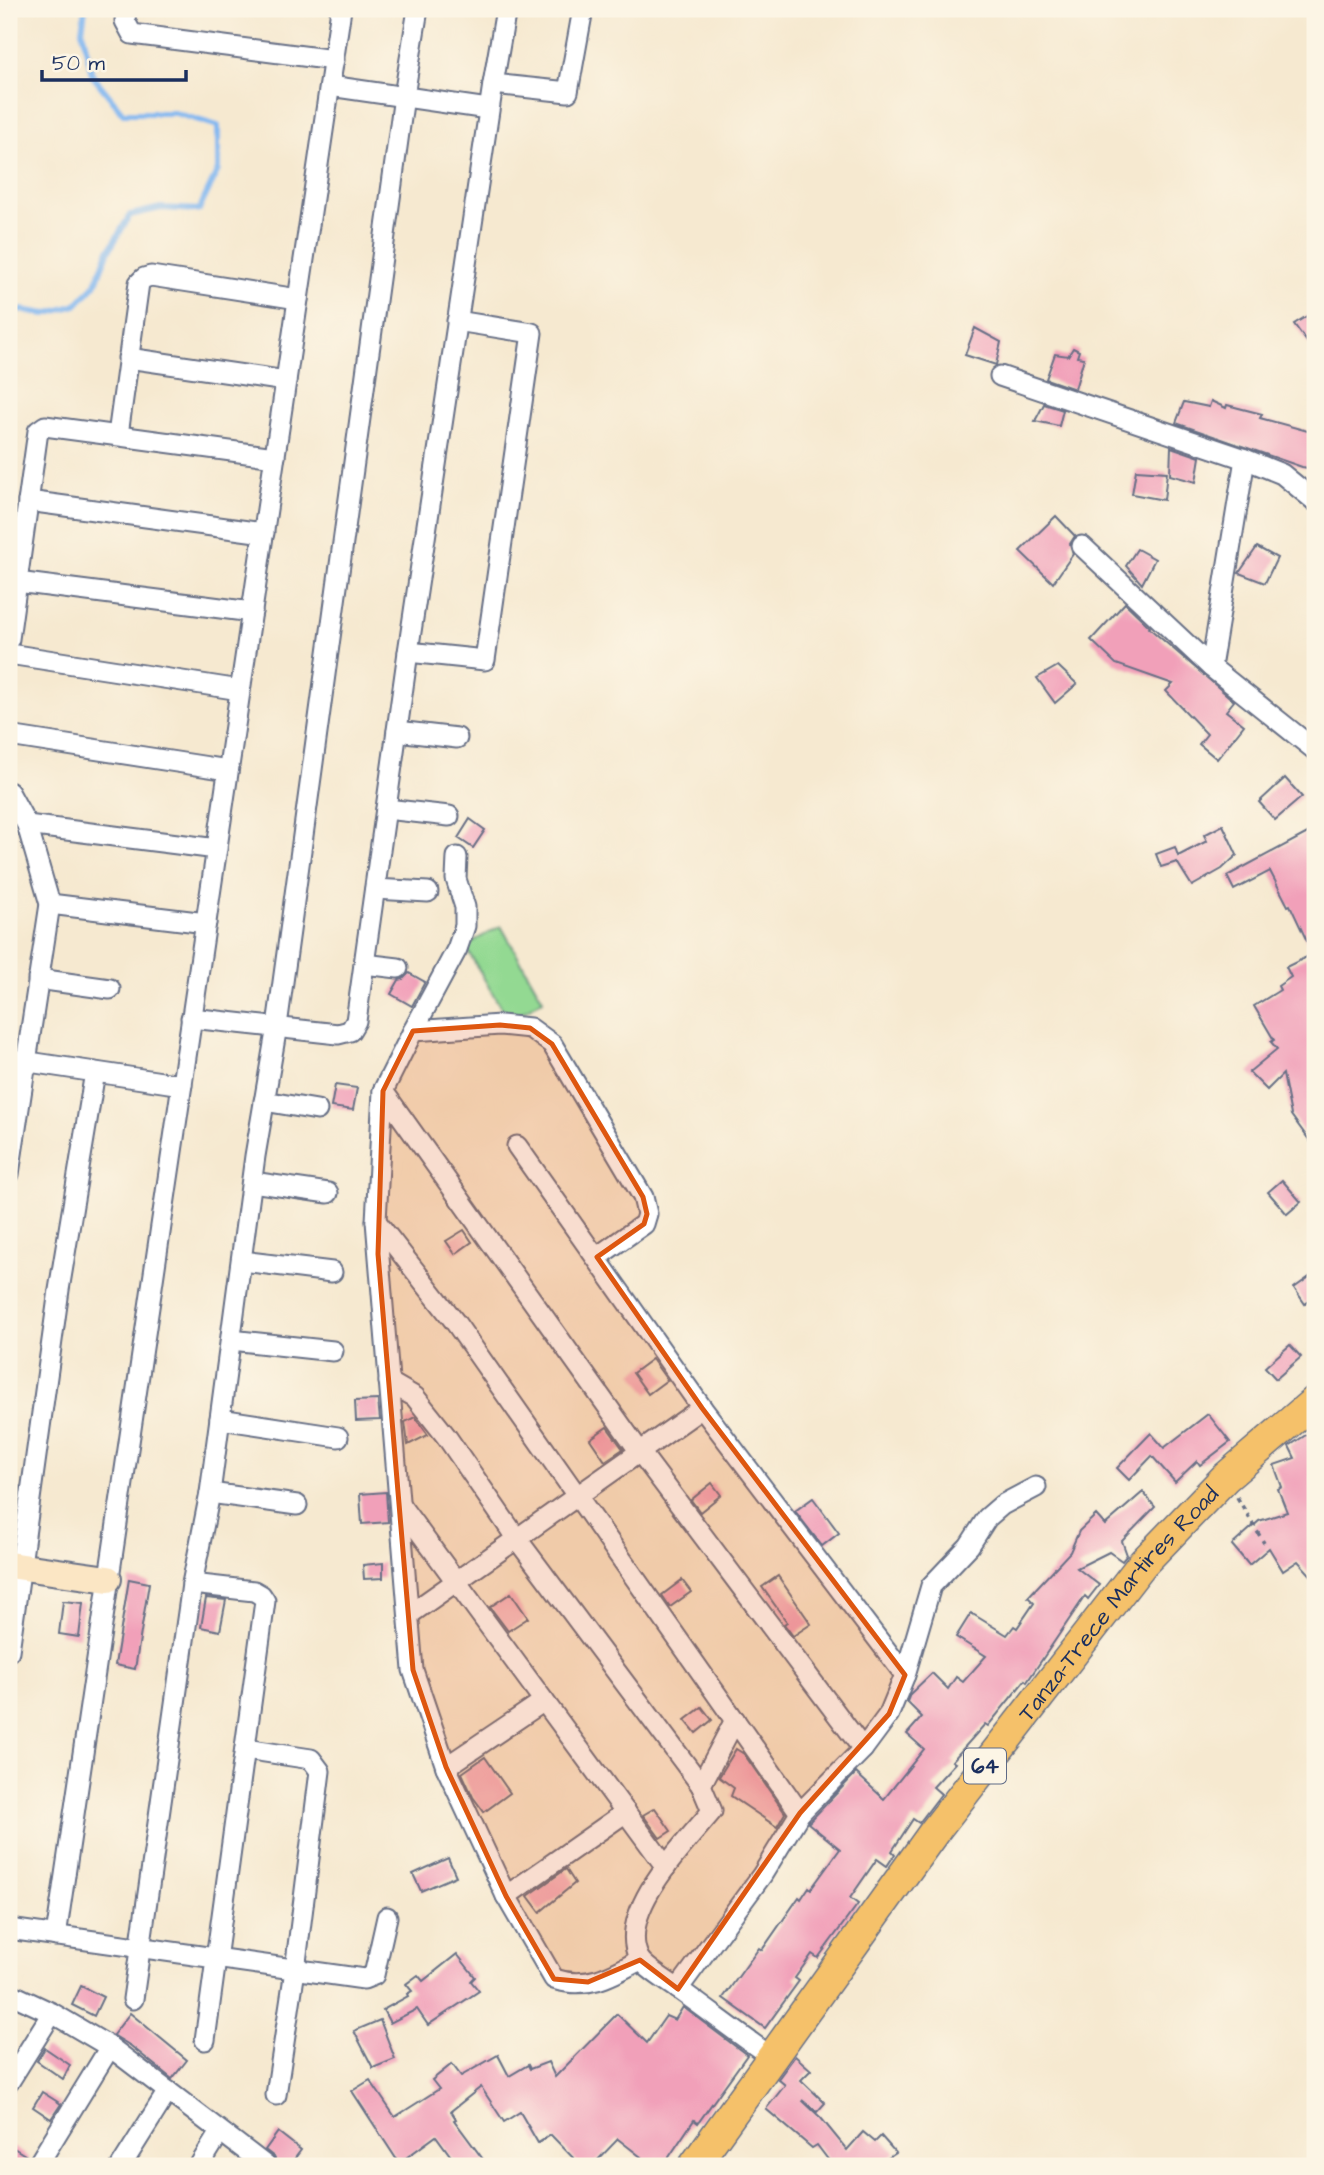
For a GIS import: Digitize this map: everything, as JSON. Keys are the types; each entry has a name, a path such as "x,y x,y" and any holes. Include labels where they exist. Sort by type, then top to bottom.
{"main road":[{"name":"Tanza-Trece Martires Road","path":"694,2166 934,1832 1095,1622 1143,1563 1225,1478 1315,1401"}],"street":[{"path":"126,9 125,21 132,34 334,60"},
{"path":"56,1936 341,9"},
{"path":"133,1999 192,1584 210,1493 418,9"},
{"path":"191,1018 338,1034 350,1031 356,1021 488,108 506,9"},
{"path":"493,84 568,92 583,9"},
{"path":"330,86 488,108"},
{"path":"118,435 139,284 144,278 151,276 298,299"},
{"path":"408,652 485,660 487,647 532,333 457,321"},
{"path":"128,358 286,381"},
{"path":"1000,376 1282,474 1315,501"},
{"path":"9,639 38,431 45,426 275,457"},
{"path":"1210,667 1245,460"},
{"path":"28,501 264,533"},
{"path":"1082,546 1210,667 1315,750"},
{"path":"17,582 252,612"},
{"path":"9,654 240,690"},
{"path":"397,732 457,738"},
{"path":"9,736 228,770"},
{"path":"9,792 27,825 50,904 38,979 17,1061 9,1174"},
{"path":"386,808 449,816"},
{"path":"27,825 217,849"},
{"path":"457,857 456,880 465,907 465,926 457,949 383,1091 376,1221 413,1670 446,1767 506,1896 554,1979 570,1984 588,1982 613,1975 640,1960"},
{"path":"375,889 428,892"},
{"path":"50,904 206,923"},
{"path":"364,964 398,968"},
{"path":"38,979 110,989"},
{"path":"412,1031 500,1025 530,1028 552,1044 643,1197 647,1214 644,1224 597,1257"},
{"path":"17,1061 182,1085"},
{"path":"9,1651 15,1566 95,1072"},
{"path":"383,1091 640,1452 863,1749"},
{"path":"264,1101 317,1110"},
{"path":"517,1146 702,1408 905,1675"},
{"path":"252,1182 328,1193"},
{"path":"376,1221 455,1322 800,1813"},
{"path":"242,1261 332,1272"},
{"path":"231,1340 333,1351"},
{"path":"389,1382 415,1397 438,1426 517,1539 701,1784 712,1811 666,1867 642,1905 636,1923 635,1940 640,1960 773,2058"},
{"path":"410,1614 702,1408"},
{"path":"220,1419 338,1437"},
{"path":"678,1989 762,1875 800,1813 863,1749 889,1714 905,1675 931,1586 969,1546 987,1518 1002,1504 1037,1487"},
{"path":"210,1493 297,1505"},
{"path":"400,1504 666,1867"},
{"path":"15,1566 108,1579"},
{"path":"192,1584 254,1591 261,1594 265,1601 205,2040"},
{"path":"446,1767 544,1701"},
{"path":"701,1784 735,1720"},
{"path":"244,1749 311,1759 320,1771 276,2095"},
{"path":"506,1896 626,1812"},
{"path":"9,1929 364,1979 374,1975 387,1917"},
{"path":"9,1993 52,2013 110,2047 266,2166"},
{"path":"9,2082 52,2013"},
{"path":"37,2166 110,2047"},
{"path":"121,2166 168,2091"},
{"path":"199,2166 220,2132"}],"path":[{"path":"1225,1478 1264,1543"}],"highlighted area":[{"path":"500,1025 530,1028 552,1044 643,1197 647,1214 644,1224 597,1257 702,1408 905,1675 889,1714 800,1813 678,1989 640,1960 588,1982 554,1979 506,1896 446,1767 413,1670 378,1254 383,1091 413,1031"}],"green space":[{"path":"501,926 543,1000 508,1020 465,946"}],"building":[{"path":"1315,311 1315,353 1294,324"},
{"path":"975,328 1001,342 996,365 965,355"},
{"path":"1073,348 1079,351 1077,357 1084,358 1075,389 1046,379 1055,354 1068,356"},
{"path":"1211,401 1226,408 1227,405 1262,414 1260,418 1315,433 1315,469 1302,467 1176,423 1184,402 1209,407"},
{"path":"1044,404 1063,410 1059,426 1035,421"},
{"path":"1171,447 1200,457 1196,482 1170,475"},
{"path":"1136,470 1167,472 1164,500 1132,494"},
{"path":"1056,516 1075,536 1070,544 1073,554 1053,583 1020,551"},
{"path":"1257,547 1277,558 1265,583 1239,573"},
{"path":"1137,549 1155,559 1142,584 1126,566"},
{"path":"1125,603 1149,628 1234,701 1226,711 1244,725 1217,759 1199,744 1207,734 1166,691 1173,684 1116,664 1091,640"},
{"path":"1058,666 1077,684 1055,703 1037,678"},
{"path":"1285,778 1302,797 1275,820 1259,802"},
{"path":"470,819 485,830 473,848 458,838"},
{"path":"1223,825 1237,855 1222,869 1192,886 1177,862 1161,867 1156,854 1175,847 1178,856 1207,841 1204,835"},
{"path":"1315,829 1315,1148 1291,1115 1283,1074 1267,1090 1249,1072 1277,1049 1254,1006 1280,990 1278,986 1291,977 1286,967 1313,954 1290,905 1288,906 1270,871 1234,890 1227,876"},
{"path":"409,973 425,982 412,1006 391,994 399,980"},
{"path":"335,1085 357,1088 353,1110 331,1107"},
{"path":"1282,1180 1301,1202 1287,1214 1268,1192"},
{"path":"464,1230 472,1242 455,1254 446,1241"},
{"path":"1315,1273 1315,1297 1305,1304 1294,1288"},
{"path":"1290,1345 1301,1357 1276,1379 1265,1367"},
{"path":"652,1359 667,1380 648,1394 633,1373"},
{"path":"378,1400 380,1420 356,1421 355,1401"},
{"path":"1208,1414 1230,1442 1200,1465 1197,1461 1175,1482 1152,1456 1129,1480 1117,1468 1151,1433 1164,1448"},
{"path":"415,1417 428,1435 408,1445 405,1422"},
{"path":"607,1427 623,1449 605,1461 590,1439"},
{"path":"1309,1433 1315,1447 1315,1580 1298,1561 1283,1571 1269,1548 1249,1565 1232,1545 1259,1521 1287,1512 1278,1489 1282,1487 1274,1465 1295,1458 1289,1446"},
{"path":"712,1483 721,1495 700,1512 691,1500"},
{"path":"386,1492 388,1522 362,1524 360,1494"},
{"path":"1143,1492 1155,1507 1122,1541 1127,1555 1122,1561 1109,1552 1077,1568 1099,1585 1088,1599 1085,1596 1027,1682 1025,1680 988,1726 985,1724 952,1761 955,1763 933,1787 941,1794 919,1823 913,1819 892,1851 895,1854 887,1866 877,1859 850,1898 858,1904 818,1958 812,1954 795,1978 799,1981 765,2028 723,1998 759,1948 762,1950 799,1897 801,1899 809,1887 811,1889 840,1849 808,1823 856,1773 884,1799 924,1749 907,1734 922,1717 907,1702 910,1694 932,1673 948,1689 956,1677 963,1682 986,1656 956,1637 971,1613 1007,1635 1014,1626 1017,1628 1034,1603 1028,1597 1070,1552 1079,1531 1096,1515 1105,1525"},
{"path":"813,1498 839,1533 822,1546 795,1511"},
{"path":"383,1563 383,1578 364,1579 363,1565"},
{"path":"778,1576 811,1624 793,1636 784,1624 787,1622 762,1587"},
{"path":"129,1579 149,1583 135,1669 115,1665"},
{"path":"682,1580 691,1592 670,1607 662,1595"},
{"path":"511,1593 528,1618 508,1631 490,1607"},
{"path":"206,1598 226,1600 220,1631 201,1627"},
{"path":"63,1601 83,1603 79,1637 59,1634"},
{"path":"702,1707 712,1720 696,1733 685,1720"},
{"path":"736,1749 744,1754 785,1813 777,1827 731,1796 734,1788 719,1777"},
{"path":"485,1757 510,1793 484,1812 473,1797 462,1773"},
{"path":"655,1808 671,1831 660,1838 643,1815"},
{"path":"448,1858 456,1876 421,1891 413,1874"},
{"path":"566,1869 575,1883 540,1912 528,1896"},
{"path":"457,1954 475,1977 471,1981 479,1991 428,2025 417,2009 390,2023 383,2010 408,1996 412,1991 406,1984 418,1975 423,1981"},
{"path":"81,1986 103,1997 94,2016 72,2005"},
{"path":"683,2007 747,2055 698,2123 694,2120 663,2166 634,2166 641,2157 618,2139 592,2166 581,2166 551,2135 538,2143 520,2112 504,2122 481,2087 451,2111 456,2119 454,2120 488,2166 458,2166 436,2136 399,2163 352,2091 370,2080 395,2117 439,2089 432,2080 452,2064 461,2076 498,2055 509,2076 528,2065 530,2069 548,2062 555,2077 617,2014 647,2043 666,2016 675,2020"},
{"path":"130,2013 187,2060 172,2079 113,2035"},
{"path":"380,2020 395,2059 373,2068 354,2031"},
{"path":"45,2048 70,2065 63,2079 37,2061"},
{"path":"795,2056 811,2070 801,2080 825,2103 817,2112 802,2100 847,2150 863,2132 875,2142 881,2136 896,2153 876,2166 833,2166 817,2145 812,2148 766,2109 785,2085 778,2079"},
{"path":"42,2092 61,2104 51,2119 33,2107"},
{"path":"278,2132 301,2150 289,2166 278,2166 274,2157 265,2150"},
{"path":"9,2145 28,2157 25,2166 9,2166"}],"waterway":[{"path":"9,308 46,314 76,305 95,285 108,252 130,215 161,208 199,210 218,170 218,126 175,113 123,113 92,75 82,30 85,9"}]}
